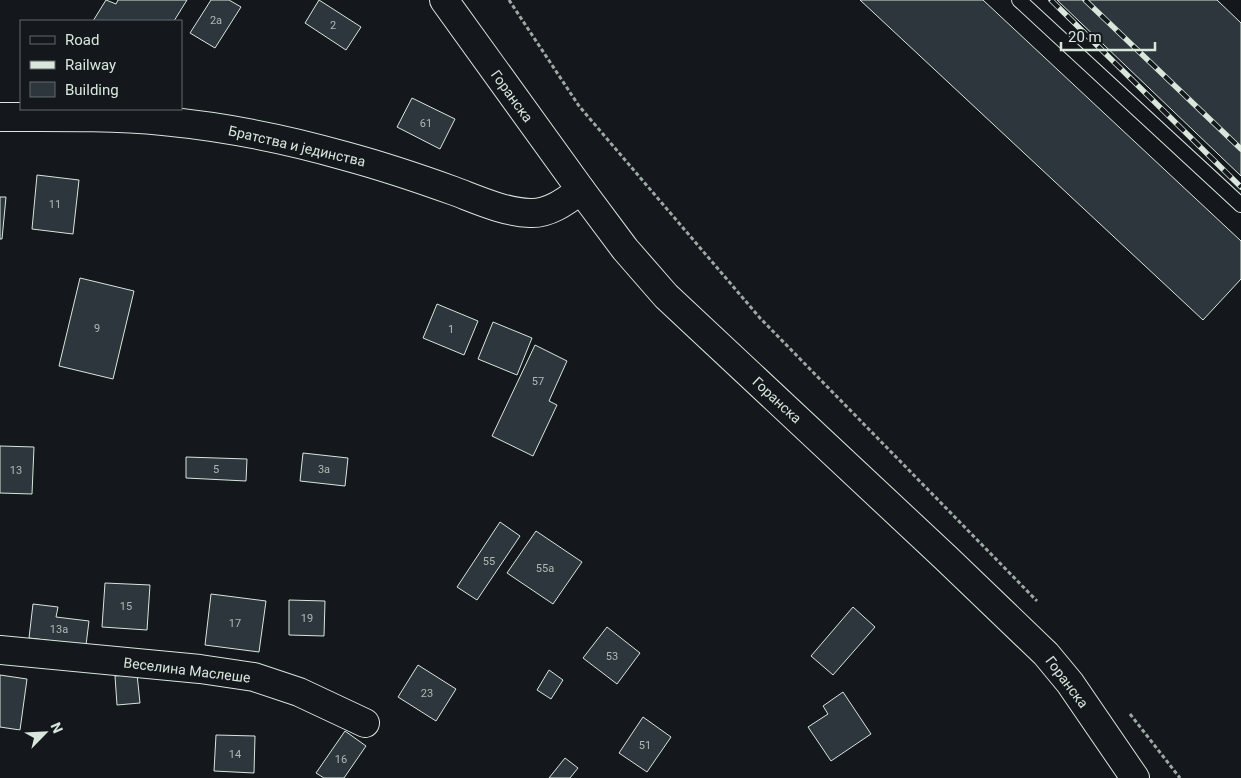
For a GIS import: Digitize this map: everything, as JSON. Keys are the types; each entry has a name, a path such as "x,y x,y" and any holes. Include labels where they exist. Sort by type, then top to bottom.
{"main road":[{"name":"Горанска","path":"444,0 625,249 666,296 1046,654 1070,683 1135,778"},
{"name":"Братства и јединства","path":"0,117 162,121 228,129 278,138 401,172 496,207 531,214 554,208 581,190"},
{"name":"Веселина Маслеше","path":"0,650 200,669 254,677 300,692 365,723"}],"lane":[{"path":"1019,0 1241,205"}],"path":[{"path":"509,0 579,106 760,318 1038,602"},
{"path":"1126,708 1180,778"}],"building":[{"path":"106,0 116,4 118,0 187,0 175,20 94,20"},
{"path":"211,0 229,0 241,7 215,48 190,33"},
{"path":"319,0 361,27 346,50 305,23"},
{"path":"860,0 983,0 1241,241 1241,279 1203,320"},
{"path":"1057,0 1217,0 1241,23 1241,176"},
{"path":"412,98 455,119 440,149 397,127"},
{"path":"37,175 79,180 73,234 32,229"},
{"path":"0,197 6,197 2,239 0,239"},
{"path":"80,278 134,291 113,379 59,366"},
{"path":"437,304 478,321 464,355 423,338"},
{"path":"493,322 532,338 517,375 478,359"},
{"path":"535,345 567,361 549,401 557,405 533,456 492,436"},
{"path":"0,446 34,447 32,494 0,493"},
{"path":"303,453 348,458 345,486 300,481"},
{"path":"186,457 247,459 246,481 186,478"},
{"path":"500,522 520,536 477,600 457,587"},
{"path":"536,531 582,562 553,604 507,573"},
{"path":"105,583 150,585 147,630 102,627"},
{"path":"211,594 266,601 259,652 205,645"},
{"path":"289,600 325,601 324,636 289,635"},
{"path":"33,604 58,607 56,617 89,621 86,645 29,638"},
{"path":"853,607 875,627 833,675 811,656"},
{"path":"607,627 640,653 617,684 583,658"},
{"path":"418,665 456,689 436,721 398,697"},
{"path":"549,670 563,680 551,699 537,690"},
{"path":"137,674 140,703 117,705 115,676"},
{"path":"0,675 27,679 20,730 0,727"},
{"path":"843,692 871,734 831,761 808,727 828,714 823,706"},
{"path":"643,717 671,737 647,772 619,753"},
{"path":"345,731 366,746 344,778 324,778 316,773"},
{"path":"216,735 255,736 254,773 214,771"},
{"path":"565,758 578,768 570,778 549,778"}],"railway":[{"path":"1051,0 1241,187"},
{"path":"1085,0 1241,149"}]}
